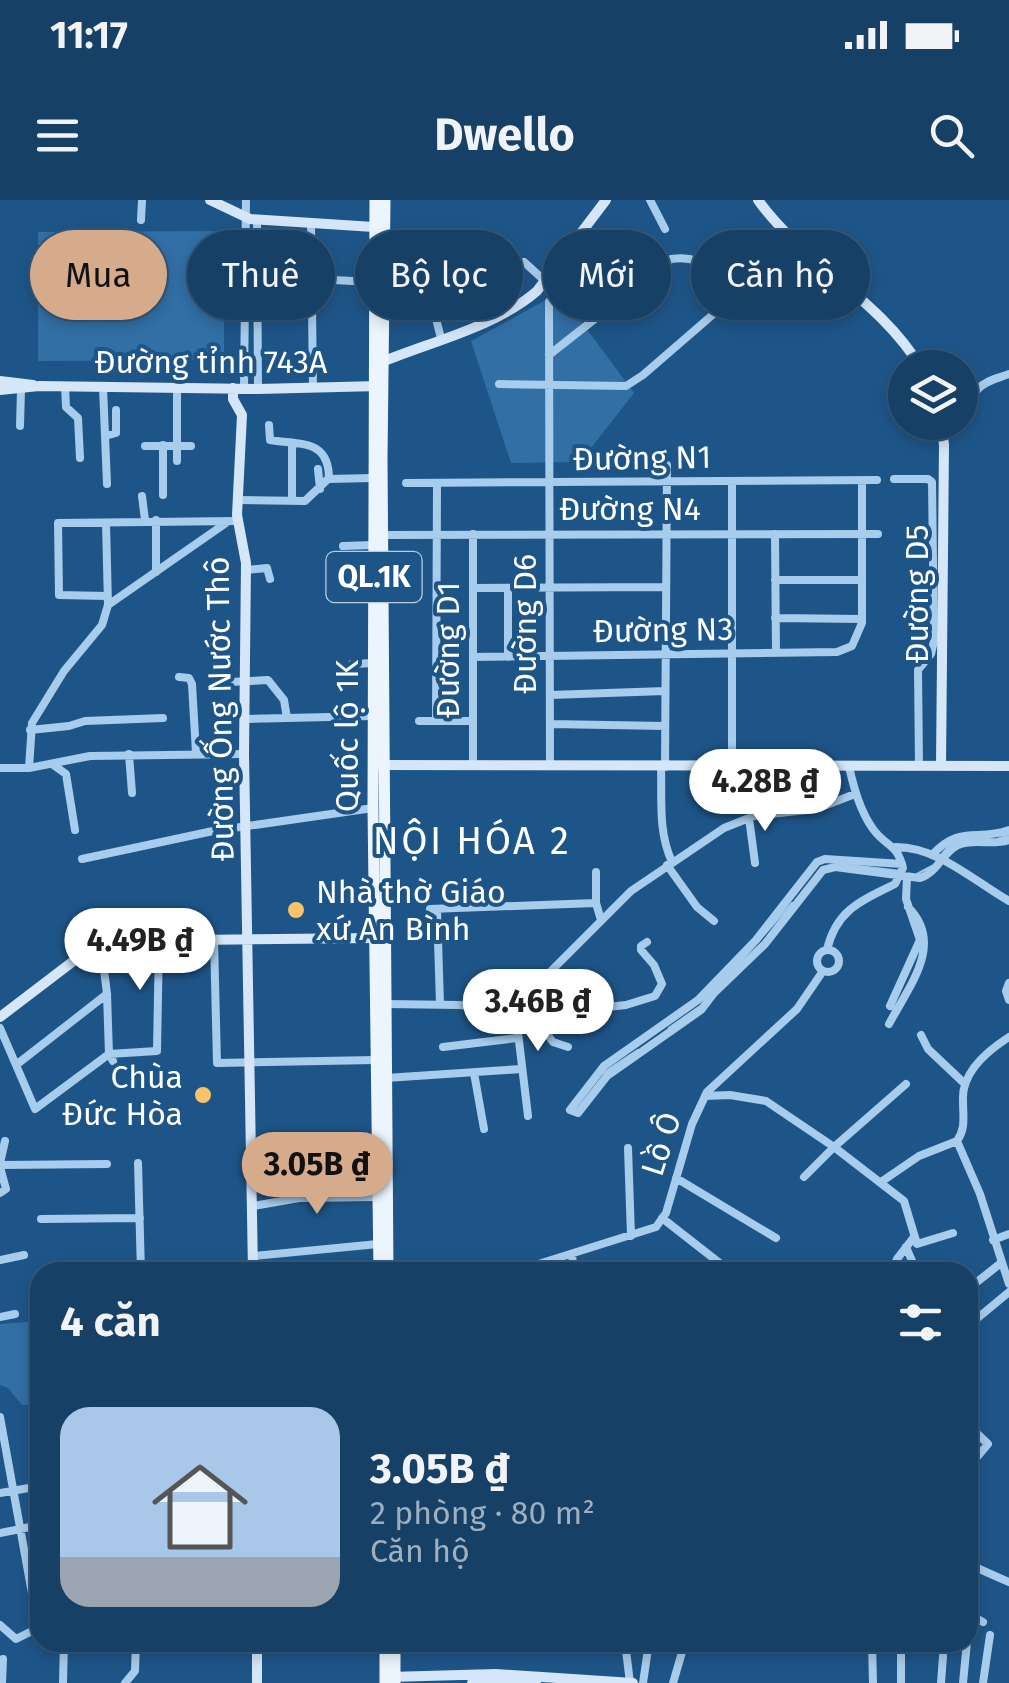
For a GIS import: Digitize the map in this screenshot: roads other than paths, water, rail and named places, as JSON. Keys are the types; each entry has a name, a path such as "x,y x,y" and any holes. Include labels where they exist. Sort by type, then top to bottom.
{"main road":[{"name":"Quốc lộ 1K","path":"375,200 380,228"},
{"name":"Quốc lộ 1K","path":"377,365 380,228 385,200"},
{"name":"Quốc lộ 1K","path":"375,320 383,534 380,938 375,1060 379,1262"},
{"name":"Quốc lộ 1K","path":"378,386 374,716 380,765 374,808 385,1004 388,1262"},
{"path":"386,1652 390,1680"},
{"path":"390,1680 394,1652"}],"street":[{"path":"141,220 142,200"},
{"path":"210,200 251,219 380,228"},
{"path":"246,200 251,219 258,324 258,389"},
{"path":"583,230 606,200"},
{"path":"650,200 665,229"},
{"path":"758,200 788,236 909,350"},
{"path":"239,388 251,219"},
{"path":"311,224 313,388"},
{"path":"499,384 626,386 717,311 719,285 714,271 698,261 671,259 550,355"},
{"path":"524,262 543,278"},
{"path":"523,302 543,282"},
{"path":"436,320 441,338"},
{"path":"377,365 489,320"},
{"name":"Đường D6","path":"549,320 550,766"},
{"path":"245,323 258,324"},
{"path":"245,339 258,338"},
{"path":"978,389 1009,374"},
{"name":"Đường tỉnh 743A","path":"0,381 39,386 177,388 378,386"},
{"name":"Đường tỉnh 743A","path":"0,390 39,386"},
{"path":"65,386 66,407 78,418 80,458"},
{"path":"103,387 107,484"},
{"path":"177,388 177,462"},
{"name":"Đường Ống Nước Thô","path":"239,388 232,397 242,415 239,500 232,522 246,570 244,754 253,1262"},
{"path":"20,426 21,390"},
{"path":"105,436 116,433 116,410"},
{"path":"270,425 270,439 312,446 326,455 330,479"},
{"name":"Đường D5","path":"941,766 942,440"},
{"path":"292,443 292,501"},
{"path":"144,446 190,446"},
{"path":"163,446 164,495"},
{"path":"666,465 662,827 670,864 697,907 714,922"},
{"path":"318,469 320,489"},
{"path":"239,500 308,500 330,479 374,478"},
{"path":"894,479 930,480 933,493 934,641 932,654 918,670 919,766"},
{"path":"862,480 862,619"},
{"name":"Đường N1","path":"406,483 877,480"},
{"path":"732,482 732,766"},
{"path":"436,484 436,720"},
{"path":"142,496 144,520"},
{"path":"156,520 156,572"},
{"path":"29,768 30,730 64,671 102,625 107,601 106,522"},
{"path":"232,522 107,601 58,594 58,523 232,522"},
{"name":"Đường N4","path":"383,534 878,534"},
{"name":"Đường D1","path":"472,534 473,766"},
{"path":"775,534 776,653"},
{"path":"343,546 374,546"},
{"path":"246,570 266,568 270,579"},
{"path":"775,580 862,580"},
{"path":"472,588 666,587"},
{"path":"508,588 508,657"},
{"name":"Đường N3","path":"473,657 837,652 852,646 862,619 776,618"},
{"path":"211,639 222,679 268,680 284,700 287,718"},
{"path":"352,664 374,663"},
{"path":"179,677 189,678 192,684 196,754"},
{"path":"550,695 665,691"},
{"path":"246,718 374,716"},
{"path":"30,730 85,721 163,718"},
{"path":"419,721 473,721"},
{"path":"550,724 665,726"},
{"path":"129,754 132,794"},
{"path":"0,768 29,768 90,756 244,754"},
{"path":"52,764 66,774 75,830"},
{"path":"380,765 1009,766"},
{"path":"849,767 871,827 896,847 908,907 920,940 890,1006"},
{"path":"528,1116 516,1014 601,920 631,891 724,828 749,818 816,809 856,794"},
{"path":"82,859 213,831 374,808"},
{"path":"749,818 755,863"},
{"path":"977,837 1009,830"},
{"path":"977,837 990,844 1009,840"},
{"name":"Lồ Ô","path":"828,950 831,936 859,900 895,884 903,872 931,874 937,858 977,837"},
{"path":"896,847 908,847 937,858 1009,901"},
{"path":"661,1032 607,1076 578,1113 570,1110 604,1066 661,1032 701,1010 765,944 823,870 835,867 903,872"},
{"path":"596,872 596,904 601,920"},
{"path":"440,1004 434,910 596,904"},
{"path":"889,1024 924,954 926,930 908,907"},
{"path":"182,922 183,939"},
{"path":"0,1017 101,944 125,939 380,938"},
{"path":"0,1028 36,1109 111,1058 158,1049 159,939"},
{"path":"214,940 217,1062 375,1060"},
{"path":"385,1004 440,1004 534,1016 626,1005 656,996 662,984 641,950 648,942"},
{"path":"101,944 111,1058"},
{"name":"Lồ Ô","path":"823,971 817,960 828,950"},
{"name":"Lồ Ô","path":"823,971 831,972 838,964 836,954 828,950"},
{"name":"Lồ Ô","path":"548,1262 656,1227 705,1096 796,1008 823,971"},
{"path":"1009,983 1009,1000"},
{"path":"16,1065 108,994"},
{"path":"534,1016 553,1042 568,1046"},
{"path":"922,1035 928,1049 964,1084"},
{"path":"881,1182 919,1156 958,1141 964,1128 964,1084 984,1056 1009,1036"},
{"path":"442,1047 517,1038"},
{"path":"386,1078 521,1069"},
{"path":"474,1073 484,1130"},
{"path":"804,1178 906,1084"},
{"path":"705,1096 766,1101 834,1147 904,1201 918,1244 953,1233"},
{"path":"958,1141 1009,1284"},
{"path":"0,1193 6,1189 0,1165 6,1142"},
{"path":"628,1148 631,1236"},
{"path":"252,1160 378,1167"},
{"path":"138,1163 141,1262"},
{"path":"0,1165 107,1164"},
{"path":"676,1178 776,1238"},
{"path":"253,1206 299,1198 378,1197"},
{"path":"42,1219 140,1218"},
{"path":"662,1218 716,1262"},
{"path":"993,1240 1009,1234"},
{"path":"898,1262 914,1237"},
{"path":"253,1256 378,1244"},
{"path":"906,1247 913,1262"},
{"path":"0,1260 24,1255"},
{"path":"572,1255 573,1262"},
{"path":"978,1278 1004,1265"},
{"path":"978,1318 1009,1292"},
{"path":"0,1317 15,1314"},
{"path":"0,1417 30,1582"},
{"path":"978,1434 988,1444 978,1456"},
{"path":"0,1494 30,1487"},
{"path":"0,1533 30,1526"},
{"path":"26,1559 30,1559"},
{"path":"978,1568 1009,1582"},
{"path":"978,1619 984,1622"},
{"path":"0,1625 16,1639 30,1633"},
{"path":"984,1683 990,1636"},
{"path":"63,1683 64,1652"},
{"path":"126,1683 135,1671 136,1652"},
{"path":"256,1652 257,1683"},
{"path":"390,1680 510,1675 631,1683 626,1652"},
{"path":"644,1683 648,1652"},
{"path":"673,1683 682,1652"},
{"path":"872,1652 873,1683"},
{"path":"901,1652 902,1683"},
{"path":"963,1683 967,1652"},
{"path":"941,1683 943,1656"},
{"path":"2,1683 3,1659"},
{"path":"472,1683 536,1683"}],"waterway":[{"path":"998,839 1009,835"},
{"path":"940,856 951,844"},
{"path":"848,865 899,871"},
{"path":"917,874 932,866"},
{"path":"738,964 792,903"},
{"path":"669,1028 699,1007"},
{"path":"603,1073 638,1050"}],"place":[{"name":"Nhà thờ Giáo xứ An Bình","path":"296,910"},
{"name":"Chùa Đức Hòa","path":"203,1095"}],"district":[{"name":"NỘI HÓA 2","path":"472,841"}]}
